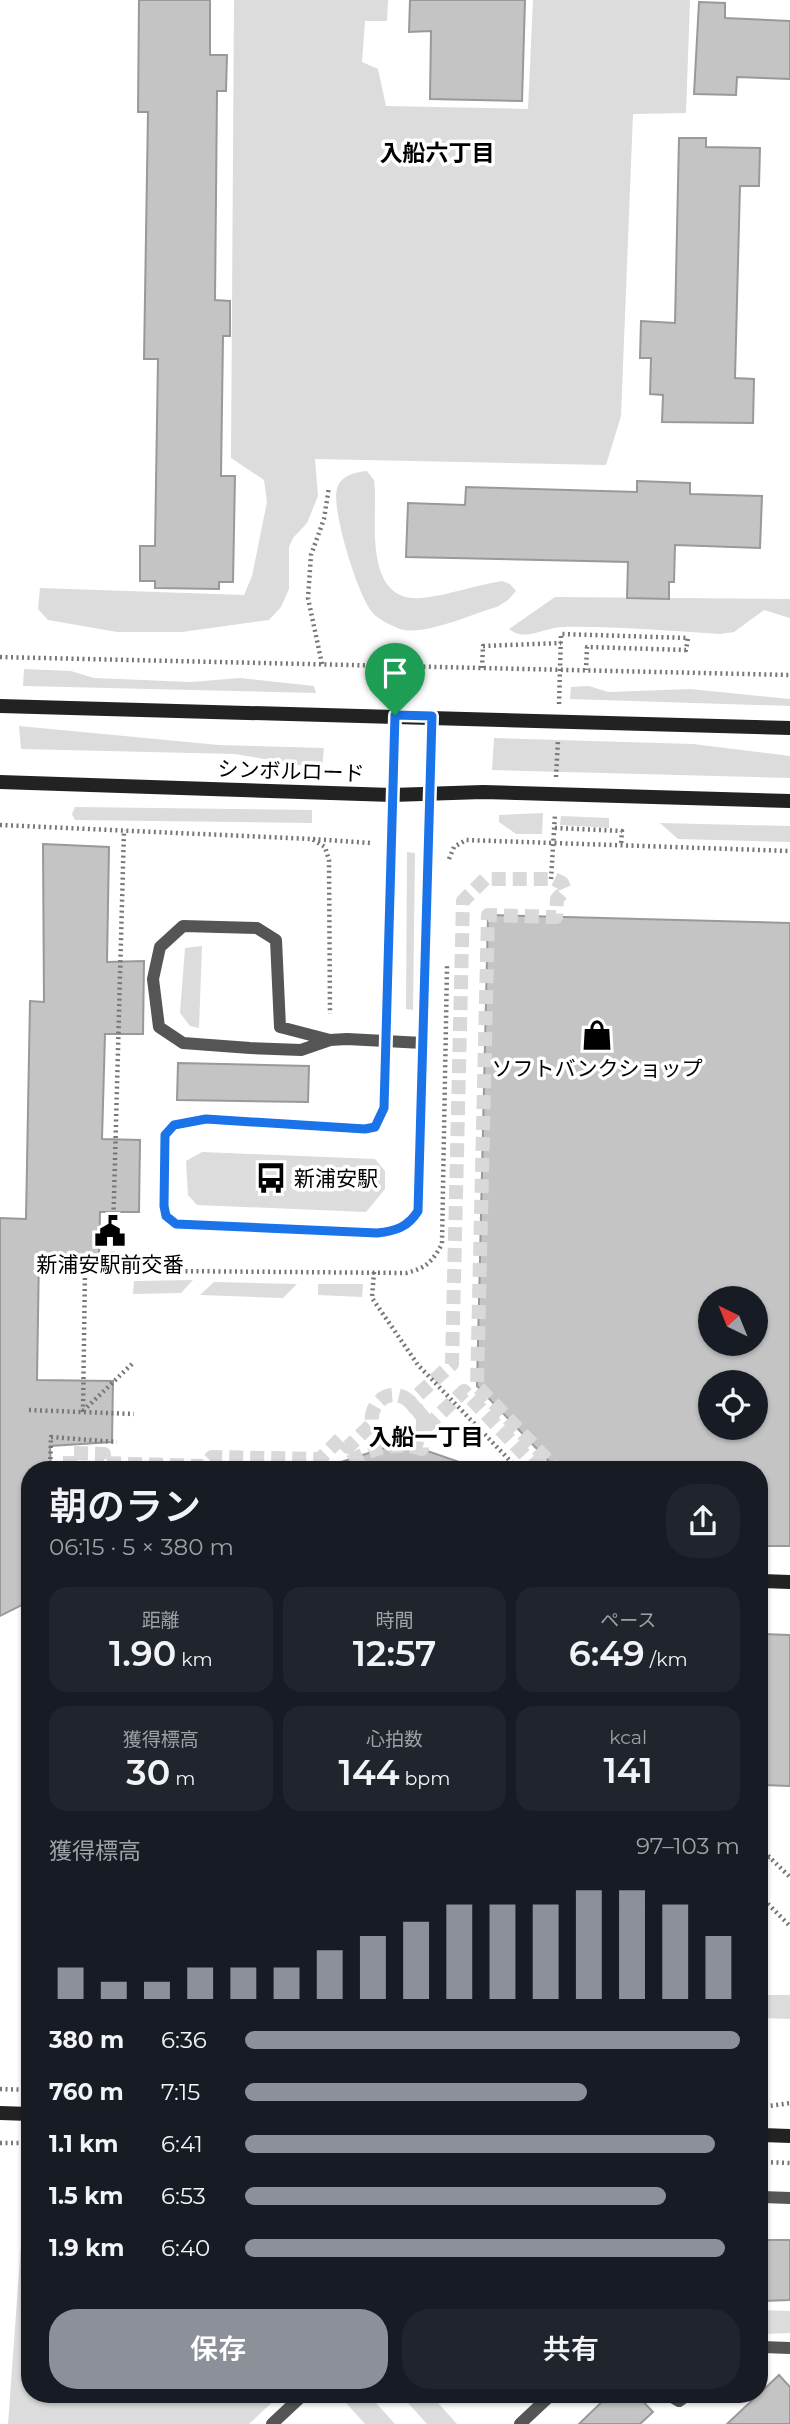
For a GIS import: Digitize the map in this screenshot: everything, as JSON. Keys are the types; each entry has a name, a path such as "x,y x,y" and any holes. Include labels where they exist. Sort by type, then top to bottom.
{"street":[{"path":"0,706 790,727"},
{"name":"シンボルロード","path":"0,782 392,795 430,792 790,801"},
{"path":"768,1582 790,1583"},
{"path":"0,2113 21,2114"},
{"path":"768,2135 790,2136"}],"lane":[{"path":"395,715 384,1108 375,1127 365,1129 206,1119 174,1125 165,1135 164,1206 166,1216 176,1224 377,1233 394,1231 411,1222 418,1211 432,716"},
{"path":"330,1040 301,1050 183,1043 159,1027 153,979 160,947 183,926 257,928 276,940 280,1027 330,1040 423,1043"},
{"path":"768,2197 790,2198"},
{"path":"768,2347 790,2348"},
{"path":"272,2424 294,2403"},
{"path":"520,2424 542,2403"}],"path":[{"path":"322,664 309,598 311,555 324,519 329,487"},
{"path":"559,709 561,634 688,638 687,650 587,647 586,670"},
{"path":"482,668 483,646 561,643"},
{"path":"0,657 790,675"},
{"path":"556,788 558,736"},
{"path":"551,879 556,801"},
{"path":"0,825 371,843"},
{"path":"555,828 622,831 621,845"},
{"path":"112,1270 124,830"},
{"path":"312,839 325,846 329,860 330,1014"},
{"path":"83,1412 85,1270"},
{"path":"374,1272 372,1298 418,1365 510,1461"},
{"path":"83,1412 132,1364"},
{"path":"29,1410 134,1413"},
{"path":"50,1461 51,1437 117,1442"},
{"path":"769,1857 790,1877"},
{"path":"768,1903 789,1923"},
{"path":"0,2090 21,2090"},
{"path":"768,2106 790,2103"},
{"path":"0,2143 21,2143"},
{"path":"768,2162 790,2163"}],"shaded area":[{"path":"234,0 388,0 387,21 365,21 362,62 378,69 386,106 528,109 533,0 690,0 686,113 633,114 621,416 606,465 315,459 318,496 307,523 293,538 289,547 289,589 281,607 269,620 182,632 117,632 48,620 38,609 40,588 244,595 252,576 267,502 264,480 231,458"},
{"path":"367,471 374,480 378,559 382,576 391,588 404,596 422,598 502,581 510,584 516,591 497,607 426,629 404,630 378,617 366,603 353,571 336,499 341,481 353,474"},
{"path":"555,597 790,599 790,618 764,610 734,632 720,634 561,627 521,634 509,629"},
{"path":"24,669 71,671 94,678 191,682 240,678 314,686 316,693 23,686"},
{"path":"589,686 608,692 690,689 790,699 790,706 570,699 571,687"},
{"path":"19,726 219,745 324,748 322,769 235,754 21,749"},
{"path":"494,738 693,744 790,756 790,778 492,770"},
{"path":"75,807 312,810 312,823 75,820 72,814"},
{"path":"543,813 542,834 516,834 499,822 499,815"},
{"path":"561,816 609,818 609,828 560,825"},
{"path":"660,823 790,826 790,842 678,839"},
{"path":"407,852 415,853 413,1010 406,1009"},
{"path":"202,946 199,1028 190,1026 180,1013 185,948"},
{"path":"202,1152 375,1159 385,1171 385,1189 366,1212 197,1205 188,1195 186,1161"},
{"path":"193,1280 181,1293 133,1294 134,1281"},
{"path":"214,1282 297,1284 283,1298 200,1295"},
{"path":"318,1284 363,1284 362,1297 318,1295"},
{"path":"768,1995 790,1995 790,2019 768,2018"},
{"path":"21,2244 21,2403 271,2403 249,2424 8,2424"},
{"path":"768,2310 790,2311 790,2333 768,2334"},
{"path":"346,2403 376,2403 395,2424 365,2424"},
{"path":"408,2403 438,2403 457,2424 427,2424"}],"building":[{"path":"139,0 210,0 210,55 227,55 226,91 217,91 215,300 230,301 230,336 223,336 221,476 235,476 233,582 219,582 219,589 155,588 155,581 140,581 140,546 155,546 158,359 144,359 148,112 138,112"},
{"path":"410,0 525,0 522,101 430,99 431,31 409,32"},
{"path":"699,2 725,3 725,18 790,21 790,79 737,77 736,95 694,94"},
{"path":"679,138 706,138 706,147 760,148 759,186 740,186 735,378 754,379 753,423 662,422 663,395 650,394 651,358 640,358 641,321 675,323"},
{"path":"637,481 690,483 690,494 762,496 760,548 675,545 674,582 669,582 669,599 627,598 628,562 406,557 408,503 465,505 466,487 637,492"},
{"path":"43,844 109,847 107,962 144,961 143,1034 105,1034 102,1139 140,1140 139,1212 100,1212 99,1255 39,1254 37,1380 113,1381 112,1442 50,1446 51,1461 21,1461 21,1606 0,1616 0,1218 26,1219 30,1001 44,1002"},
{"path":"488,915 790,923 790,1546 768,1546 768,1461 548,1461 477,1386"},
{"path":"178,1063 309,1066 308,1102 177,1100"},
{"path":"407,1444 457,1461 344,1461 384,1448"},
{"path":"768,1634 790,1635 790,1786 768,1785"},
{"path":"768,2240 790,2240 790,2300 768,2301"},
{"path":"779,2375 790,2387 790,2424 727,2424 749,2403 768,2403 768,2385"},
{"path":"601,2403 644,2403 653,2412 640,2424 579,2424"}],"tunnel":[{"path":"530,1461 464,1391 423,1430 423,1417 410,1402 452,1364 463,901 485,879 554,879 562,883 565,890 557,899 556,917 488,915 477,1386 548,1461"},
{"path":"208,1461 212,1457 320,1459 340,1439 348,1447 372,1424 376,1405 390,1395 406,1399 423,1417 422,1449 390,1446 368,1452 351,1461"},
{"path":"70,1461 70,1453 104,1454 104,1461"}],"place":[{"name":"ソフトバンクショップ","path":"597,1035"},
{"name":"新浦安駅","path":"271,1178"},
{"name":"新浦安駅前交番","path":"110,1231"}],"district":[{"name":"入船六丁目","path":"437,153"},
{"name":"入船一丁目","path":"426,1437"}],"route":[{"path":"395,715 432,716 418,1211 411,1222 394,1231 377,1233 176,1224 166,1216 164,1206 165,1135 174,1125 206,1119 365,1129 375,1127 380,1119 384,1108 395,715"}]}
